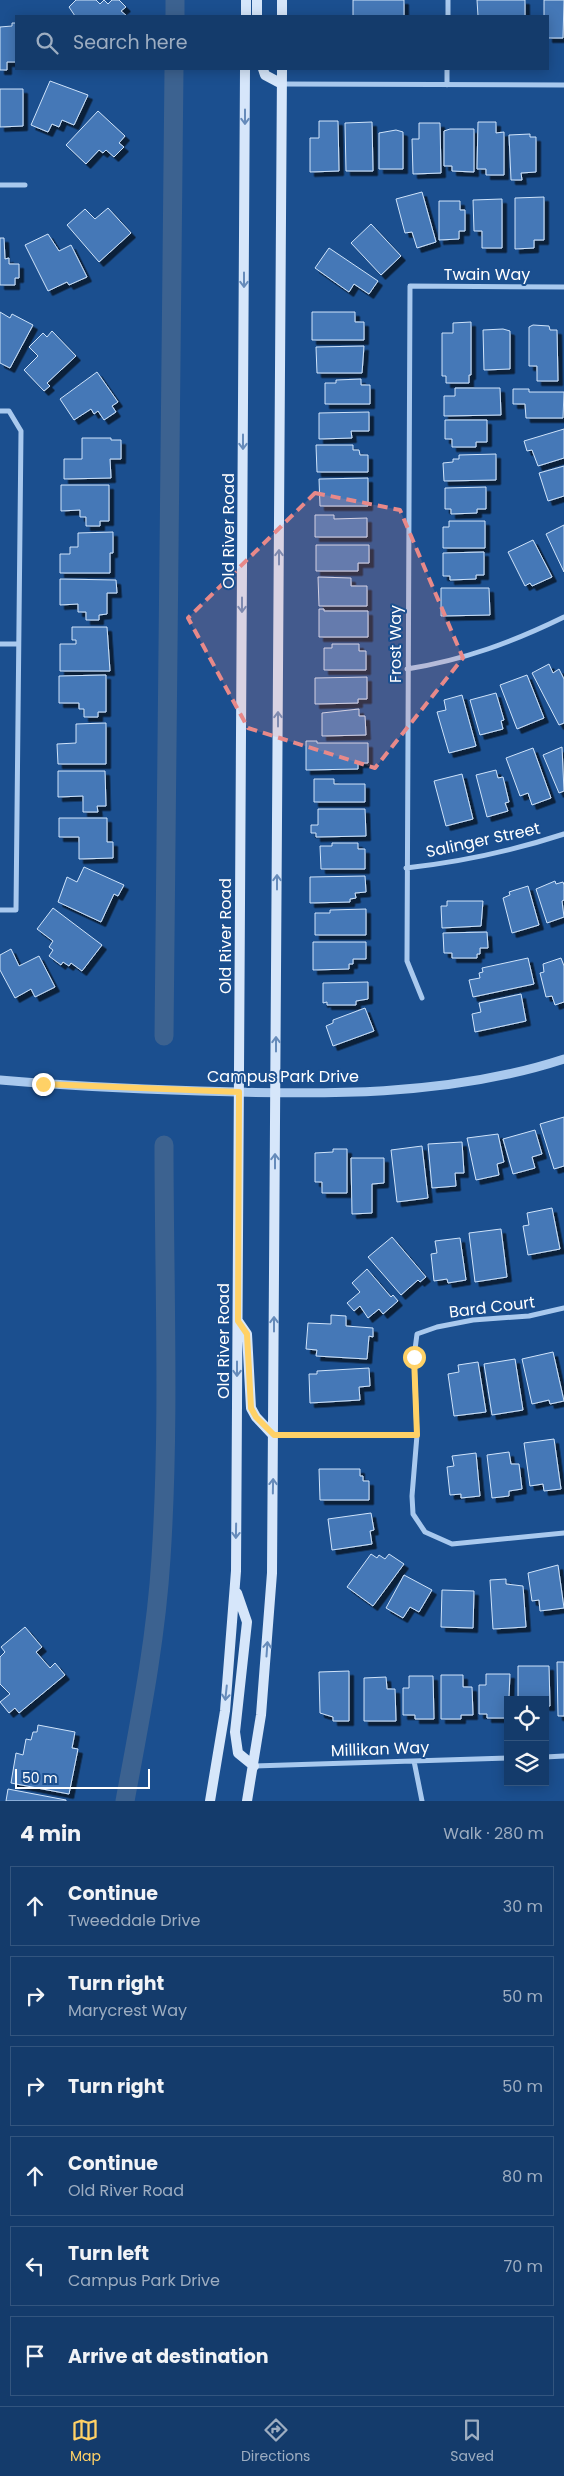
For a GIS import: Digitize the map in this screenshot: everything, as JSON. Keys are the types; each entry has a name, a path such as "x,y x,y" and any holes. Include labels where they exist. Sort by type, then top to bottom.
{"main road":[{"path":"246,0 246,15"},
{"path":"257,0 257,15"},
{"path":"282,0 282,15"},
{"name":"Old River Road","path":"210,1801 225,1711 234,1587 238,1321 246,70"},
{"path":"263,70 265,75 282,84"},
{"path":"248,1801 266,1668 272,1573 282,70"},
{"path":"238,1321 247,1334 251,1408 256,1417 274,1435"},
{"path":"234,1587 247,1622 235,1732 238,1753 254,1766"}],"street":[{"path":"448,0 448,15"},
{"path":"447,84 448,70"},
{"path":"282,84 564,85"},
{"path":"0,185 25,185"},
{"name":"Twain Way","path":"410,286 564,287"},
{"name":"Frost Way","path":"410,286 407,961 422,998"},
{"path":"0,412 9,411 21,432 16,910 0,910"},
{"path":"407,669 443,663 486,652 526,636 564,617"},
{"path":"0,644 18,644"},
{"name":"Salinger Street","path":"406,868 477,858 512,850 564,834"},
{"name":"Campus Park Drive","path":"0,1080 239,1092 386,1091 444,1085 500,1075 564,1060"},
{"name":"Bard Court","path":"417,1435 414,1357 417,1334 436,1327 473,1320 529,1316 564,1308"},
{"path":"274,1435 417,1435 412,1496 413,1514 425,1532 452,1544 564,1533"},
{"path":"549,1757 564,1756"},
{"name":"Millikan Way","path":"254,1766 504,1758"},
{"path":"414,1760 422,1801"}],"highlighted area":[{"path":"315,493 400,510 463,658 375,768 248,728 188,618"}],"building":[{"path":"76,0 96,0 100,4 104,0 108,4 112,0 119,0 126,7 121,11 126,15 74,15 69,7"},
{"path":"353,0 404,0 404,15 353,15"},
{"path":"477,0 525,0 525,15 478,15"},
{"path":"544,0 564,0 563,38 549,38 549,15 544,15"},
{"path":"12,23 15,23 15,62 7,62 7,70 0,70 0,27 12,26"},
{"path":"50,81 88,95 74,125 62,120 59,127 52,124 48,132 31,125"},
{"path":"0,89 23,89 23,126 0,127"},
{"path":"98,111 125,136 119,143 124,147 114,157 106,150 103,153 99,150 86,164 66,145"},
{"path":"319,121 338,121 339,171 310,172 310,138 319,138"},
{"path":"372,122 373,171 346,171 345,123"},
{"path":"478,122 496,122 496,133 504,132 504,175 486,175 486,169 477,169"},
{"path":"419,123 440,123 441,173 413,174 412,139 419,139"},
{"path":"450,129 474,129 474,172 452,171 452,166 444,166 444,131"},
{"path":"396,130 403,132 403,169 379,169 379,133"},
{"path":"530,134 530,137 536,137 536,172 521,173 522,180 511,180 509,135"},
{"path":"422,192 436,242 417,248 412,232 405,233 396,199"},
{"path":"544,197 544,240 534,240 534,248 515,249 515,198"},
{"path":"502,199 502,248 482,248 482,231 474,231 473,200"},
{"path":"439,201 460,201 460,210 465,210 465,231 459,231 459,239 439,240"},
{"path":"108,208 131,233 99,262 67,225 85,209 95,219"},
{"path":"371,224 401,256 381,275 351,243"},
{"path":"48,234 59,251 71,245 87,277 69,285 67,282 48,291 25,245"},
{"path":"0,238 4,238 5,259 9,258 9,264 19,264 19,278 15,278 15,285 0,285"},
{"path":"329,248 378,281 369,294 354,284 349,292 315,268"},
{"path":"0,312 10,318 12,314 33,325 10,368 0,363"},
{"path":"312,312 355,312 355,322 364,322 364,340 312,340"},
{"path":"471,322 471,375 469,375 469,383 446,383 446,376 442,376 442,333 453,333 453,323"},
{"path":"533,325 549,326 550,330 557,330 558,381 537,381 537,366 529,366 529,327"},
{"path":"503,329 510,331 510,369 484,370 483,330"},
{"path":"52,331 76,356 47,383 50,386 44,391 24,370 38,356 29,347 43,333 47,337"},
{"path":"364,346 362,373 317,373 316,347"},
{"path":"97,372 118,402 112,406 116,412 104,420 98,411 94,414 91,409 74,420 60,399"},
{"path":"361,379 361,385 370,385 370,404 325,404 325,383 336,383 336,380"},
{"path":"455,388 500,388 501,415 444,416 444,396 455,396"},
{"path":"513,389 529,389 529,392 564,392 563,418 526,418 525,404 513,404"},
{"path":"369,412 369,431 351,431 352,438 319,439 319,413"},
{"path":"445,420 487,420 487,442 476,442 476,447 452,447 452,439 445,439"},
{"path":"564,429 564,458 538,466 532,450 527,451 524,441"},
{"path":"82,438 121,440 121,459 110,459 111,478 64,479 64,459 82,459"},
{"path":"316,445 353,445 353,450 359,450 360,455 368,455 368,472 317,472"},
{"path":"496,454 496,480 444,481 443,463 459,459 459,455"},
{"path":"564,466 564,496 548,501 539,473"},
{"path":"368,478 368,506 320,506 319,479"},
{"path":"61,485 109,485 109,521 100,521 100,526 86,526 86,517 80,517 80,510 61,511"},
{"path":"486,487 486,509 477,509 477,513 451,514 451,509 445,509 445,488"},
{"path":"315,515 334,515 334,519 367,518 367,537 315,537"},
{"path":"449,521 485,521 485,548 443,548 443,527 449,527"},
{"path":"564,525 564,572 546,534"},
{"path":"113,532 113,553 110,553 110,573 60,573 60,554 70,554 70,547 78,547 78,533"},
{"path":"533,540 552,577 532,586 530,583 525,586 508,552"},
{"path":"316,545 369,545 369,563 358,563 358,571 316,571"},
{"path":"484,552 484,575 476,575 476,579 450,580 450,576 443,576 443,553"},
{"path":"318,577 351,578 351,586 367,586 367,606 319,606"},
{"path":"60,579 116,580 117,593 107,593 107,614 99,615 99,620 86,620 86,612 78,612 78,604 60,605"},
{"path":"441,588 489,588 490,615 441,616"},
{"path":"319,609 324,609 324,611 368,611 368,637 319,637"},
{"path":"72,627 107,627 110,671 60,671 60,644 76,644 76,640 72,640"},
{"path":"332,644 359,644 359,651 366,651 366,670 324,670 324,648 332,648"},
{"path":"549,664 553,673 559,669 564,679 564,723 559,725 532,673"},
{"path":"106,675 106,712 98,712 98,717 84,717 84,709 79,709 79,703 59,703 59,676"},
{"path":"527,675 544,718 517,729 500,685"},
{"path":"367,677 367,699 358,699 358,703 315,704 315,678"},
{"path":"496,693 504,720 501,721 503,729 480,735 470,700"},
{"path":"462,695 476,746 449,753 437,712 446,710 444,700"},
{"path":"359,709 359,716 365,716 366,735 322,736 322,713"},
{"path":"106,723 106,764 58,764 57,744 76,743 76,724"},
{"path":"306,741 317,741 317,743 368,743 368,763 358,763 358,769 306,770"},
{"path":"562,747 564,791 559,793 543,755"},
{"path":"533,748 551,798 532,805 528,793 520,796 506,758"},
{"path":"496,770 498,778 503,777 509,802 505,803 508,811 487,817 476,775"},
{"path":"58,771 105,771 106,806 97,806 98,812 83,812 83,796 58,797"},
{"path":"462,774 473,819 446,826 434,781"},
{"path":"314,779 334,779 334,784 365,784 365,802 314,802"},
{"path":"318,809 365,809 366,836 316,837 316,833 311,833 311,825 318,825"},
{"path":"59,818 107,818 107,842 113,842 113,858 79,859 79,837 59,837"},
{"path":"332,843 358,843 358,849 365,849 365,869 321,869 320,846 332,846"},
{"path":"84,867 124,885 118,896 114,894 101,922 58,902 67,877 77,882"},
{"path":"365,876 366,892 355,893 356,898 350,899 350,902 310,903 310,877"},
{"path":"555,881 556,884 563,882 564,885 564,900 562,901 564,917 547,923 536,889"},
{"path":"528,886 539,925 512,933 503,898 510,895 509,892"},
{"path":"447,901 483,901 481,926 442,928 441,906 447,906"},
{"path":"53,908 102,945 82,971 71,963 69,966 63,962 61,965 49,956 53,950 49,947 53,941 37,929"},
{"path":"366,909 366,935 315,935 315,913 330,913 330,910"},
{"path":"487,932 488,948 480,948 480,954 477,954 477,958 452,958 452,953 444,953 443,933"},
{"path":"313,942 366,942 366,959 353,959 353,964 349,964 349,969 313,970"},
{"path":"11,949 19,966 39,956 55,987 35,997 31,989 15,998 0,970 0,955"},
{"path":"528,958 534,984 473,997 469,980 480,978 479,973 483,972 482,968"},
{"path":"561,958 564,966 564,1002 555,1005 552,996 546,997 540,973 544,972 543,964"},
{"path":"368,982 368,999 356,1001 356,1005 327,1005 327,1002 323,1003 323,983"},
{"path":"521,994 526,1021 475,1032 472,1014 481,1012 479,1003"},
{"path":"365,1008 374,1031 333,1046 326,1026 333,1023 333,1020"},
{"path":"564,1117 564,1166 554,1169 540,1124"},
{"path":"535,1130 542,1154 532,1157 535,1168 513,1174 503,1139"},
{"path":"498,1134 504,1162 497,1164 499,1175 476,1180 467,1138"},
{"path":"462,1142 464,1173 455,1173 456,1186 432,1188 428,1144"},
{"path":"422,1146 428,1198 397,1202 391,1150"},
{"path":"333,1149 347,1149 347,1193 322,1193 322,1182 315,1182 315,1153 333,1152"},
{"path":"351,1158 384,1158 384,1183 372,1184 372,1213 352,1214"},
{"path":"552,1208 560,1249 528,1255 523,1226 529,1225 527,1213"},
{"path":"501,1229 507,1277 475,1282 469,1233"},
{"path":"392,1237 426,1277 420,1282 418,1280 401,1295 368,1257"},
{"path":"460,1238 466,1280 448,1283 447,1279 434,1281 431,1254 437,1253 435,1241"},
{"path":"367,1269 391,1297 393,1295 398,1301 383,1314 379,1309 368,1318 360,1306 354,1311 347,1303 360,1292 352,1283"},
{"path":"331,1315 346,1316 346,1326 373,1328 373,1337 369,1336 367,1359 316,1356 317,1350 306,1349 308,1323 331,1324"},
{"path":"553,1352 564,1401 550,1404 549,1400 532,1404 522,1359"},
{"path":"515,1359 523,1410 492,1415 484,1364"},
{"path":"478,1362 486,1412 454,1416 448,1374 459,1372 458,1365"},
{"path":"369,1368 370,1386 359,1387 360,1400 310,1403 309,1374 317,1374 317,1371"},
{"path":"554,1439 561,1489 544,1491 543,1484 530,1486 524,1443"},
{"path":"509,1452 511,1464 519,1464 522,1489 509,1491 509,1496 492,1498 487,1455"},
{"path":"476,1453 480,1496 461,1498 461,1494 450,1495 447,1467 454,1466 452,1456"},
{"path":"319,1469 360,1469 360,1476 363,1476 363,1481 369,1481 369,1500 320,1500"},
{"path":"371,1513 374,1530 370,1531 372,1544 332,1550 328,1519"},
{"path":"371,1554 377,1558 379,1555 385,1559 389,1554 404,1564 373,1606 347,1587"},
{"path":"558,1565 564,1608 540,1611 539,1600 532,1601 528,1573"},
{"path":"404,1575 432,1590 419,1612 410,1607 403,1618 386,1608"},
{"path":"506,1579 506,1584 523,1586 526,1627 493,1629 490,1580"},
{"path":"442,1590 474,1591 473,1628 441,1627"},
{"path":"25,1627 42,1647 36,1652 50,1668 55,1663 65,1675 19,1713 15,1708 9,1713 0,1702 10,1694 0,1684 0,1657 5,1652 1,1647"},
{"path":"557,1662 564,1662 564,1716 558,1716"},
{"path":"518,1666 549,1666 550,1706 549,1696 518,1696"},
{"path":"349,1671 349,1721 333,1721 333,1717 320,1713 319,1672"},
{"path":"486,1674 510,1674 509,1696 504,1696 504,1718 487,1718 487,1714 479,1714 479,1685 486,1685"},
{"path":"441,1675 463,1675 463,1687 472,1687 473,1715 461,1715 461,1719 441,1719"},
{"path":"409,1676 433,1676 434,1719 415,1719 415,1715 403,1715 403,1688 409,1688"},
{"path":"386,1677 387,1689 395,1689 396,1721 364,1721 364,1678"},
{"path":"38,1725 75,1732 72,1748 78,1749 69,1794 11,1783 16,1753 23,1755 26,1739 31,1740 33,1732 37,1732"},
{"path":"8,1789 66,1800 66,1801 6,1801"}],"waterway":[{"path":"175,0 175,15"},
{"path":"164,1036 174,70"},
{"path":"125,1801 151,1650 161,1558 166,1403 164,1145"}],"route":[{"path":"43,1084 239,1092 238,1321 247,1334 251,1408 256,1417 274,1435 417,1435 414,1357"}]}
